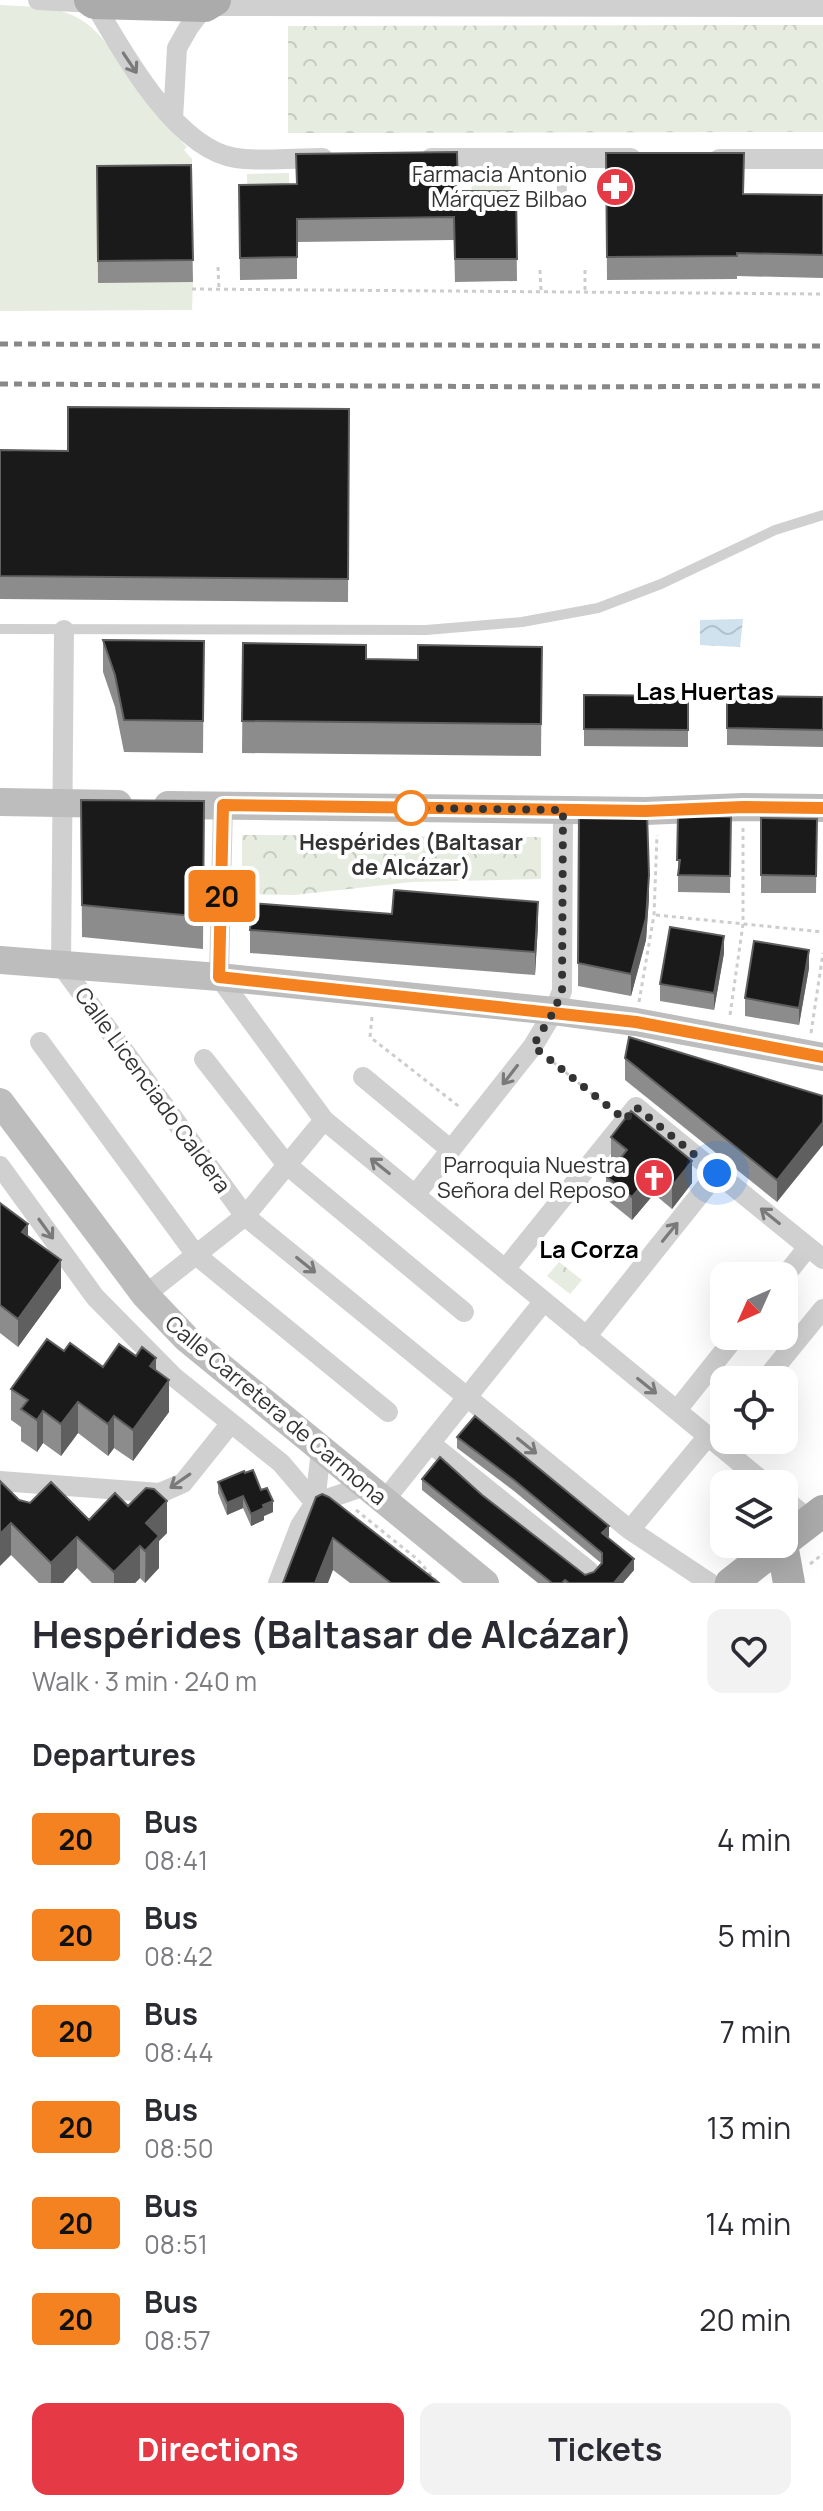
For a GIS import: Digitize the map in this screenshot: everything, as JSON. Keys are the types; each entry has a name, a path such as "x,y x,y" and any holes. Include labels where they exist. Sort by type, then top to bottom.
{"main road":[{"path":"92,1 210,3"},
{"path":"0,802 658,811 743,807 823,808"},
{"path":"0,952 47,963"},
{"path":"0,960 219,977 554,1011 636,1022 816,1056"},
{"name":"Calle Carretera de Carmona","path":"0,1102 145,1295 187,1339 321,1450 365,1497 485,1583"},
{"path":"798,1531 817,1516"},
{"path":"731,1583 763,1558"},
{"path":"785,1558 789,1583"}],"street":[{"path":"38,0 92,1 130,65 173,119 203,147 235,158 341,158"},
{"path":"173,119 177,48 189,27 210,3 823,7"},
{"path":"404,158 653,158"},
{"path":"700,158 823,159"},
{"path":"47,963 63,803 64,630"},
{"path":"223,805 219,977 324,1120 586,1337 677,1410 710,1432"},
{"path":"415,1195 533,1046 562,991 563,810"},
{"name":"Calle Licenciado Caldera","path":"47,963 245,1216 630,1530 710,1583"},
{"path":"40,1042 196,1255 388,1412"},
{"path":"204,1059 287,1165 464,1312"},
{"path":"363,1077 451,1150"},
{"path":"506,1268 636,1107 815,1253 798,1266"},
{"path":"145,1295 245,1216 324,1120"},
{"path":"0,1166 95,1297 174,1377 281,1463 315,1503"},
{"path":"586,1337 717,1173"},
{"path":"315,1503 365,1497 430,1443 544,1301"},
{"path":"776,1366 823,1309"},
{"path":"677,1410 725,1350"},
{"path":"0,1481 160,1493 183,1483 231,1423"},
{"path":"430,1443 589,1571"},
{"path":"630,1530 710,1443"},
{"path":"278,1583 300,1526 315,1503 321,1450"},
{"path":"735,1454 751,1470"},
{"path":"798,1506 817,1516"}],"lane":[{"path":"561,158 562,193"},
{"path":"0,629 426,630 522,622 598,608 661,584 775,530 823,515"}],"path":[{"path":"218,267 219,290"},
{"path":"540,270 541,292"},
{"path":"585,270 585,292"},
{"path":"192,289 823,294"},
{"path":"727,1039 743,924 743,807"},
{"path":"636,1022 654,915 656,855"},
{"path":"654,915 823,932"},
{"path":"816,1056 823,953"},
{"path":"375,993 370,1037 476,1119"},
{"path":"533,1046 625,1120"},
{"path":"365,1497 438,1583"}],"green space":[{"path":"0,5 57,10 86,23 105,42 145,101 187,147 184,150 192,159 192,186 97,187 98,282 193,282 192,310 0,311"},
{"path":"823,25 823,132 288,133 288,26"},
{"path":"472,172 511,173 510,207 471,206"},
{"path":"289,173 290,202 248,202 247,174"},
{"path":"242,835 541,837 541,879 412,882 294,895 242,894"},
{"path":"559,1262 582,1280 570,1294 547,1276"}],"water":[{"path":"743,619 740,647 700,645 700,620"}],"building":[{"path":"457,152 458,191 516,191 517,259 455,259 454,217 297,219 297,257 240,258 239,185 297,184 296,154"},
{"path":"606,153 744,153 743,194 823,195 823,255 737,253 737,256 607,257"},
{"path":"191,165 193,260 98,261 97,166"},
{"path":"68,407 349,409 348,579 0,576 0,450 68,451"},
{"path":"103,640 204,641 203,721 124,720 115,675"},
{"path":"243,643 366,645 366,659 418,660 418,645 542,647 541,724 242,721"},
{"path":"584,695 688,696 688,730 584,729"},
{"path":"727,696 823,697 823,730 727,728"},
{"path":"81,800 204,801 203,917 82,905"},
{"path":"579,813 647,813 649,875 646,918 631,974 578,963"},
{"path":"678,816 731,817 730,876 678,875"},
{"path":"761,818 817,819 816,876 761,875"},
{"path":"394,890 538,902 535,952 250,930 252,903 392,914"},
{"path":"670,927 724,936 714,993 660,984"},
{"path":"754,941 809,950 799,1008 745,998"},
{"path":"629,1037 823,1096 823,1122 777,1180 625,1058"},
{"path":"631,1111 692,1161 672,1186 654,1171 632,1197 606,1176 627,1150 611,1137"},
{"path":"0,1203 28,1224 22,1232 61,1260 18,1319 0,1305"},
{"path":"47,1339 64,1351 70,1343 103,1367 119,1344 136,1356 142,1347 156,1358 150,1366 169,1380 133,1430 114,1416 108,1424 78,1402 61,1424 43,1411 37,1420 21,1409 28,1400 11,1389"},
{"path":"475,1416 609,1526 602,1533 634,1559 614,1583 569,1583 565,1580 552,1583 422,1479 440,1457 482,1495 585,1575 594,1572 602,1563 602,1553 457,1437"},
{"path":"253,1470 261,1490 267,1488 273,1501 251,1514 243,1496 227,1503 218,1482"},
{"path":"0,1481 19,1500 30,1503 51,1482 89,1520 115,1493 128,1506 146,1488 154,1489 167,1501 146,1523 159,1536 145,1551 140,1546 114,1572 77,1537 51,1563 11,1523 0,1534"},
{"path":"322,1494 439,1583 391,1583 333,1538 315,1583 283,1583 316,1497"}],"railway":[{"path":"0,344 823,346"},
{"path":"0,384 823,386"}],"bus line":[{"name":"20","path":"823,808 645,811 223,805 219,977 554,1011 636,1022 823,1057"}],"place":[{"name":"Farmacia Antonio Márquez Bilbao","path":"615,187"},
{"name":"Hespérides (Baltasar de Alcázar)","path":"411,808"},
{"name":"Parroquia Nuestra Señora del Reposo","path":"654,1178"}],"district":[{"name":"Las Huertas","path":"705,690"},
{"name":"La Corza","path":"589,1248"}],"route":[{"path":"411,808 563,810 562,991 533,1046 625,1120 636,1107 717,1173"}]}
